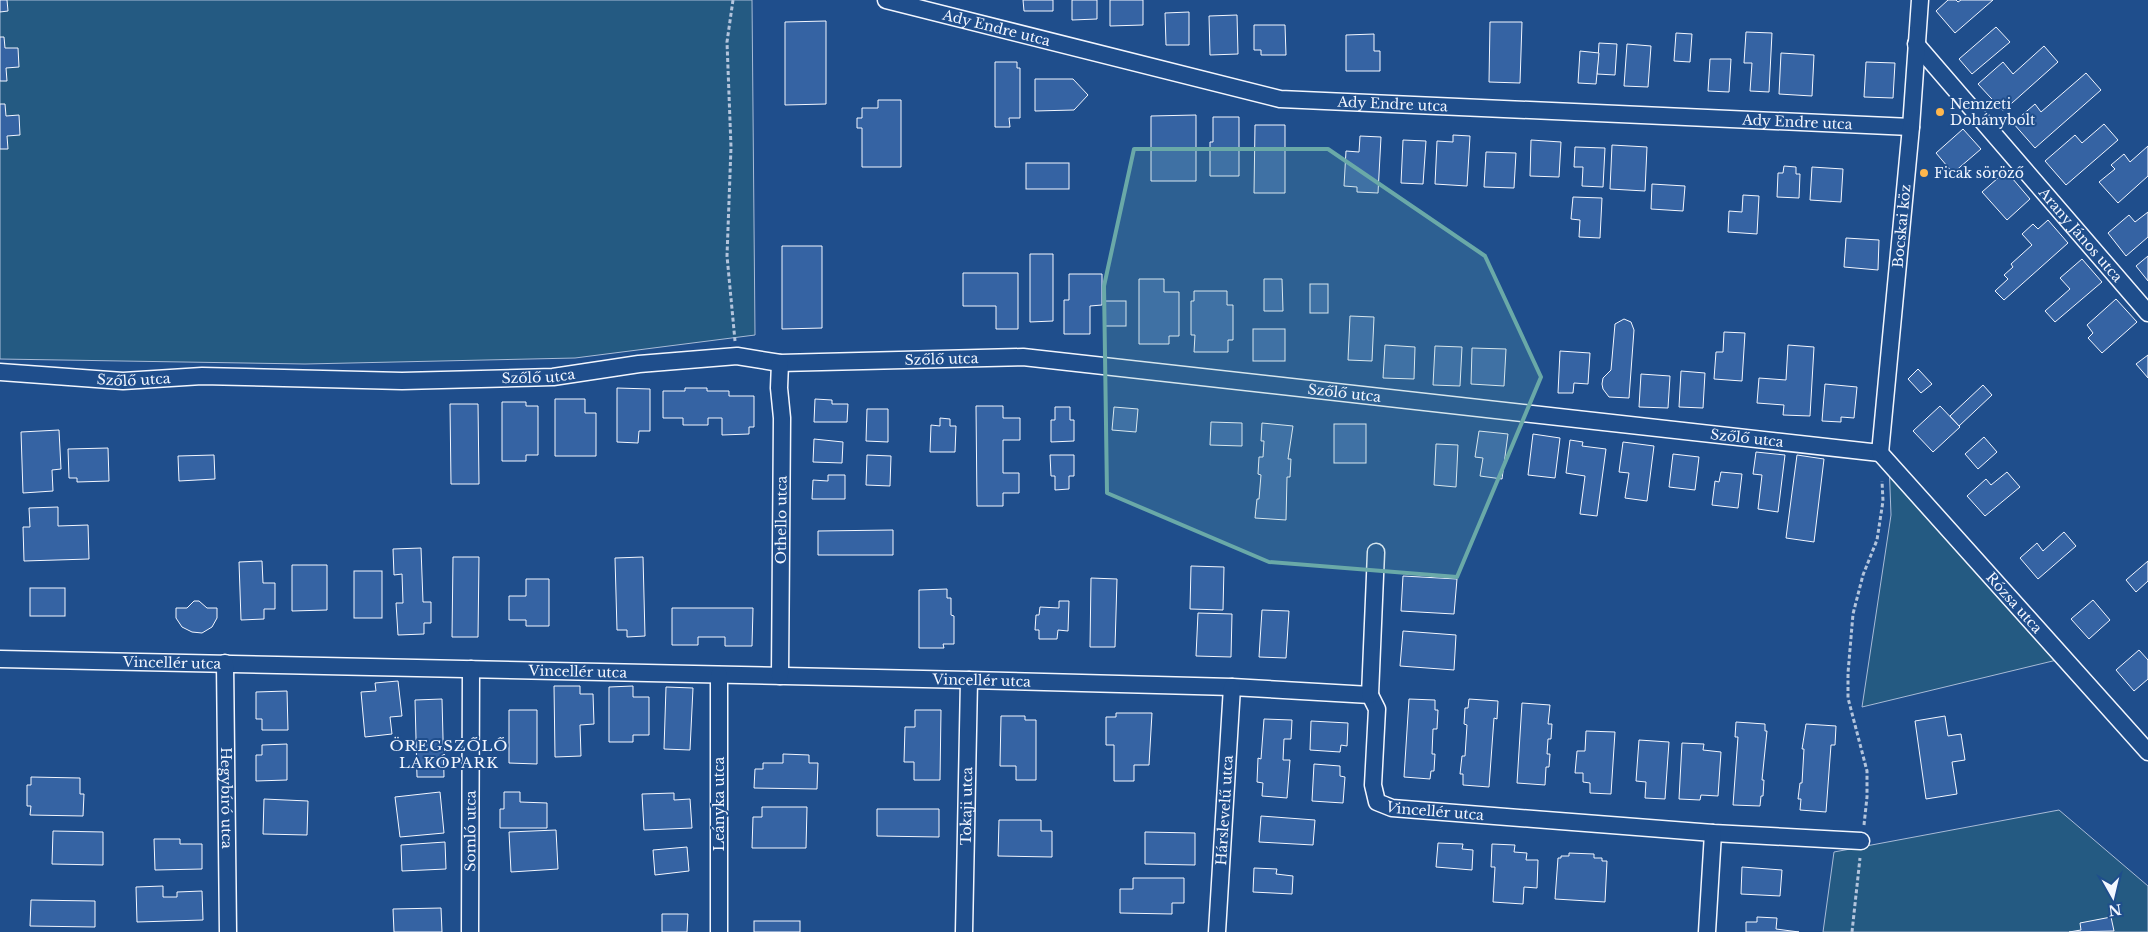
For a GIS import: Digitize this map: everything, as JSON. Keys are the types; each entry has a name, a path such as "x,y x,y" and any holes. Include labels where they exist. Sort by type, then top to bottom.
{"street":[{"name":"Ady Endre utca","path":"886,0 1280,99 1911,127"},
{"name":"Bocskai köz","path":"1880,453 1911,127 1920,0"},
{"name":"Arany János utca","path":"1916,44 2148,313"},
{"name":"Szőlő utca","path":"0,372 123,381 202,376 402,381 474,380 554,377 639,364 737,356 780,363 1023,357 1880,453"},
{"name":"Othello utca","path":"780,363 779,388 782,418 780,676"},
{"name":"Rózsa utca","path":"1880,453 2148,752"},
{"path":"1370,695 1376,552"},
{"name":"Vincellér utca","path":"0,659 969,680 1232,687 1370,695 1377,708 1373,785 1377,802 1392,808 1713,833 1862,841"},
{"name":"Hegybíró utca","path":"226,663 228,932"},
{"name":"Somló utca","path":"470,932 471,669"},
{"name":"Leányka utca","path":"718,932 719,675"},
{"name":"Tokaji utca","path":"964,932 969,680"},
{"name":"Hárslevelű utca","path":"1217,932 1232,687"},
{"path":"1707,932 1713,833"}],"path":[{"path":"733,0 727,42 731,147 727,256 737,356"},
{"path":"1852,932 1867,797 1868,771 1848,698 1848,673 1853,614 1862,575 1877,540 1883,501 1880,453"}],"highlighted area":[{"path":"1134,149 1328,149 1485,256 1541,377 1457,577 1269,562 1107,493 1104,286"}],"shaded area":[{"path":"0,0 752,0 755,335 575,358 305,364 0,359"},
{"path":"1889,461 2061,659 1862,707 1891,515"},
{"path":"2059,810 2148,886 2148,932 1823,932 1834,852"}],"building":[{"path":"0,0 7,0 8,11 0,12"},
{"path":"1023,0 1053,0 1053,11 1024,11"},
{"path":"1072,0 1097,0 1097,19 1072,20"},
{"path":"1110,0 1143,0 1143,25 1110,26"},
{"path":"1948,0 1956,0 1958,2 1961,0 1993,0 1955,33 1936,11"},
{"path":"1189,12 1189,45 1166,45 1165,13"},
{"path":"1237,15 1238,54 1210,55 1209,16"},
{"path":"826,21 826,104 785,105 785,22"},
{"path":"1490,22 1522,22 1520,83 1489,82"},
{"path":"1254,25 1285,25 1286,55 1261,55 1261,50 1254,50"},
{"path":"1996,27 2010,42 1972,74 1959,59"},
{"path":"1746,32 1772,33 1769,92 1750,91 1752,63 1744,63"},
{"path":"1676,33 1692,34 1690,62 1674,61"},
{"path":"1374,34 1374,51 1380,51 1380,71 1346,71 1346,35"},
{"path":"0,37 4,37 5,48 18,48 19,67 6,68 7,81 0,81"},
{"path":"1599,43 1617,44 1615,75 1597,74"},
{"path":"1627,44 1651,46 1648,87 1624,86"},
{"path":"2044,46 2058,62 2003,111 1978,84 2003,62 2013,74"},
{"path":"1580,51 1599,53 1596,84 1578,83"},
{"path":"1781,53 1814,55 1812,96 1779,94"},
{"path":"1710,59 1731,59 1729,92 1708,91"},
{"path":"995,62 1017,62 1017,68 1020,68 1020,118 1009,118 1010,127 995,127"},
{"path":"1866,62 1895,63 1893,98 1864,97"},
{"path":"2086,73 2101,90 2035,148 2013,123 2035,104 2041,112"},
{"path":"1035,79 1073,79 1088,95 1074,110 1035,111"},
{"path":"878,100 901,100 901,167 862,167 862,128 857,128 857,118 862,118 862,108 878,108"},
{"path":"0,104 5,104 6,116 19,115 20,135 7,136 8,149 0,149"},
{"path":"1196,115 1196,181 1151,181 1151,116"},
{"path":"1213,117 1239,117 1239,176 1210,176 1210,142 1213,142"},
{"path":"2104,124 2118,140 2066,185 2045,161 2075,135 2082,143"},
{"path":"1255,125 1285,125 1285,193 1254,193"},
{"path":"1963,129 1981,149 1953,173 1936,153"},
{"path":"1453,135 1470,136 1467,186 1435,184 1437,141 1453,142"},
{"path":"1360,136 1381,137 1378,193 1357,192 1357,187 1344,186 1346,151 1359,152"},
{"path":"1403,140 1426,141 1423,184 1401,183"},
{"path":"1531,140 1561,142 1559,177 1530,176"},
{"path":"1612,145 1647,147 1645,191 1610,189"},
{"path":"2148,146 2148,176 2118,203 2099,182 2115,169 2111,165 2124,154 2130,162"},
{"path":"1575,147 1605,148 1603,187 1582,186 1583,167 1574,167"},
{"path":"1486,152 1516,153 1514,188 1484,187"},
{"path":"1026,163 1069,163 1069,189 1026,189"},
{"path":"1784,166 1796,167 1796,174 1800,174 1799,198 1777,197 1778,173 1783,173"},
{"path":"1812,167 1843,169 1841,202 1810,200"},
{"path":"2006,171 2030,199 2007,220 1982,192"},
{"path":"1652,184 1685,186 1683,211 1651,209"},
{"path":"1743,195 1759,196 1757,234 1728,232 1729,211 1742,212"},
{"path":"1573,197 1602,198 1600,238 1579,237 1580,220 1571,219"},
{"path":"2148,212 2148,237 2126,256 2108,233 2129,215 2135,222"},
{"path":"2048,220 2068,243 2004,300 1995,291 2008,279 2004,275 2013,267 2011,264 2032,245 2022,234 2033,224 2038,229"},
{"path":"1846,238 1879,240 1878,270 1844,267"},
{"path":"782,246 822,246 822,328 782,329"},
{"path":"1030,254 1053,254 1053,321 1030,322"},
{"path":"2148,256 2148,281 2136,266"},
{"path":"2082,259 2102,282 2055,322 2045,311 2070,289 2060,278"},
{"path":"963,273 1018,273 1018,329 996,329 996,306 963,306"},
{"path":"1069,274 1102,274 1102,305 1090,306 1090,334 1064,334 1064,300 1069,300"},
{"path":"1139,279 1164,279 1164,292 1179,292 1179,336 1169,336 1169,344 1139,344"},
{"path":"1264,279 1282,279 1283,311 1264,311"},
{"path":"1310,284 1328,284 1328,313 1310,313"},
{"path":"1194,291 1227,291 1227,305 1233,305 1233,340 1228,340 1228,352 1194,352 1195,335 1191,335 1191,301 1194,301"},
{"path":"2116,299 2137,322 2102,353 2088,338 2093,333 2087,325"},
{"path":"1104,301 1126,301 1126,326 1104,326"},
{"path":"1350,316 1374,317 1372,361 1348,360"},
{"path":"1624,319 1631,322 1634,330 1629,398 1609,397 1603,389 1603,378 1611,370 1615,324"},
{"path":"1253,329 1285,329 1285,361 1253,361"},
{"path":"1724,332 1745,333 1742,381 1714,379 1716,352 1723,352"},
{"path":"1385,345 1415,347 1414,379 1383,378"},
{"path":"1788,345 1814,347 1810,416 1783,415 1784,405 1757,403 1759,378 1786,380"},
{"path":"1435,346 1462,347 1460,386 1433,385"},
{"path":"1472,348 1506,349 1504,386 1471,384"},
{"path":"1560,351 1590,353 1588,384 1574,383 1573,393 1558,393"},
{"path":"2148,355 2148,378 2136,364"},
{"path":"1918,369 1932,384 1921,393 1908,379"},
{"path":"1681,371 1705,373 1703,408 1679,407"},
{"path":"1641,374 1670,376 1668,408 1639,407"},
{"path":"1825,384 1857,387 1854,418 1841,417 1841,422 1822,421"},
{"path":"1983,385 1992,395 1959,426 1950,416"},
{"path":"617,388 650,389 650,431 639,431 638,443 617,442"},
{"path":"685,388 729,391 729,396 754,396 754,427 749,427 749,434 722,435 722,418 708,418 708,425 683,425 683,418 663,418 663,391 685,391"},
{"path":"555,399 585,399 585,413 596,413 596,456 555,456"},
{"path":"815,399 832,400 832,404 848,404 847,422 814,422"},
{"path":"502,402 526,402 526,406 538,406 538,455 526,455 526,461 502,461"},
{"path":"450,404 478,404 479,484 451,484"},
{"path":"976,406 1003,406 1003,418 1020,418 1020,440 1003,440 1003,473 1019,473 1019,493 1003,493 1003,506 977,506"},
{"path":"1940,406 1960,427 1933,452 1913,431"},
{"path":"1055,407 1070,407 1070,420 1074,420 1074,441 1051,442 1051,420 1055,420"},
{"path":"1114,407 1138,409 1136,432 1112,430"},
{"path":"867,409 888,409 888,442 866,441"},
{"path":"940,418 950,419 950,426 956,426 955,452 930,452 931,425 940,426"},
{"path":"1211,422 1242,423 1242,446 1210,445"},
{"path":"1262,423 1293,426 1288,459 1291,459 1290,477 1287,477 1286,520 1255,518 1261,475 1258,474 1259,457 1263,457 1264,441 1261,441"},
{"path":"1334,424 1366,424 1366,463 1334,463"},
{"path":"59,430 61,469 52,470 53,491 23,493 21,432"},
{"path":"1479,431 1508,434 1502,479 1480,476 1483,458 1475,457"},
{"path":"1533,434 1560,438 1555,478 1528,475"},
{"path":"1984,437 1997,452 1978,469 1965,454"},
{"path":"814,439 843,442 842,463 813,462"},
{"path":"1570,440 1583,442 1582,446 1606,449 1597,516 1580,514 1585,476 1566,473"},
{"path":"1623,442 1654,446 1647,501 1625,498 1629,473 1619,472"},
{"path":"1436,444 1458,445 1456,487 1434,485"},
{"path":"108,448 109,481 77,482 77,478 69,478 68,449"},
{"path":"1756,452 1785,455 1778,512 1758,509 1762,475 1753,474"},
{"path":"1673,454 1699,457 1695,490 1669,487"},
{"path":"214,455 215,479 179,481 178,456"},
{"path":"867,455 891,456 890,486 866,485"},
{"path":"1050,455 1074,455 1074,476 1069,476 1069,489 1055,490 1055,476 1051,476"},
{"path":"1797,455 1824,459 1814,542 1786,538"},
{"path":"1721,472 1742,474 1738,508 1712,505 1715,481 1719,482"},
{"path":"2007,472 2020,487 1985,516 1967,496 1986,479 1991,485"},
{"path":"828,475 845,475 845,499 812,499 813,480 828,481"},
{"path":"58,507 58,526 88,525 89,559 24,561 23,527 30,527 29,508"},
{"path":"893,530 893,555 818,555 818,531"},
{"path":"2064,532 2076,546 2038,579 2020,558 2037,543 2043,551"},
{"path":"421,548 423,602 431,602 431,623 424,623 424,634 398,635 396,603 403,603 402,574 394,575 393,549"},
{"path":"453,557 479,557 478,637 452,637"},
{"path":"643,557 645,636 627,637 627,630 617,630 615,558"},
{"path":"262,561 263,583 275,583 275,609 264,609 264,619 241,620 239,562"},
{"path":"2148,561 2148,581 2136,592 2126,580"},
{"path":"292,565 327,565 327,610 292,611"},
{"path":"1191,566 1224,567 1223,610 1190,609"},
{"path":"354,571 382,571 382,618 354,618"},
{"path":"1403,576 1457,579 1454,614 1401,611"},
{"path":"1091,578 1117,579 1115,647 1090,647"},
{"path":"526,579 549,579 549,626 526,626 526,620 509,620 509,596 526,596"},
{"path":"30,588 65,588 65,616 30,616"},
{"path":"947,589 947,598 951,598 951,615 954,616 954,644 943,644 944,648 919,648 919,590"},
{"path":"2093,600 2110,620 2089,639 2071,619"},
{"path":"194,601 199,601 207,608 217,608 217,618 212,627 202,633 192,632 182,627 176,618 176,608 187,608"},
{"path":"1059,601 1069,601 1068,631 1058,630 1057,639 1039,639 1039,630 1035,630 1036,615 1039,615 1040,607 1059,608"},
{"path":"672,608 753,608 752,646 725,646 725,637 698,637 698,645 672,645"},
{"path":"1262,610 1289,611 1286,658 1259,657"},
{"path":"1198,613 1232,614 1231,657 1196,656"},
{"path":"1403,631 1456,635 1454,670 1400,666"},
{"path":"2139,650 2148,660 2148,679 2134,691 2116,670"},
{"path":"398,681 402,716 390,717 392,734 365,737 361,692 376,691 375,683"},
{"path":"554,686 580,686 580,694 593,694 594,724 580,725 581,756 555,757"},
{"path":"633,686 633,697 649,697 649,735 633,735 633,742 609,742 609,687"},
{"path":"666,687 693,688 690,750 664,749"},
{"path":"287,691 288,730 262,730 262,719 256,719 256,692"},
{"path":"442,699 444,777 417,777 415,700"},
{"path":"1409,699 1435,700 1435,710 1438,710 1437,729 1433,729 1432,754 1435,754 1434,771 1431,771 1430,779 1404,777"},
{"path":"1469,699 1498,701 1497,719 1494,718 1489,787 1463,785 1463,774 1460,774 1462,756 1465,756 1467,725 1464,724 1465,708 1468,708"},
{"path":"1522,703 1550,705 1548,724 1552,724 1551,739 1548,739 1547,754 1550,754 1549,767 1546,767 1545,785 1517,783"},
{"path":"509,710 537,710 537,764 509,763"},
{"path":"915,710 941,710 940,780 914,780 914,762 904,762 905,727 915,727"},
{"path":"1116,713 1152,713 1149,765 1134,765 1134,781 1114,781 1114,745 1106,745 1106,717 1116,717"},
{"path":"1001,716 1025,716 1025,720 1036,720 1036,780 1016,780 1016,766 1000,766"},
{"path":"1945,716 1948,736 1961,734 1965,760 1952,762 1957,794 1926,799 1915,721"},
{"path":"1264,719 1292,720 1291,739 1284,739 1283,760 1290,760 1287,798 1262,796 1263,783 1257,782 1258,758 1261,759"},
{"path":"1311,721 1348,723 1347,746 1341,745 1340,752 1310,750"},
{"path":"1736,722 1765,724 1765,731 1767,731 1762,780 1764,780 1763,796 1761,796 1760,806 1733,805 1738,737 1735,737"},
{"path":"1806,724 1836,726 1835,745 1831,745 1826,812 1800,810 1801,799 1798,799 1800,783 1802,783 1804,749 1802,749"},
{"path":"1586,731 1615,732 1611,794 1590,793 1590,783 1583,782 1583,773 1575,773 1577,751 1585,751"},
{"path":"1639,740 1669,742 1665,799 1645,798 1646,782 1636,781"},
{"path":"1682,743 1704,744 1703,750 1721,752 1718,796 1701,795 1700,800 1679,799"},
{"path":"287,744 287,780 256,781 256,755 262,755 262,745"},
{"path":"783,754 809,755 809,763 818,763 817,789 754,788 755,769 763,769 763,763 783,763"},
{"path":"1314,764 1340,766 1340,776 1345,777 1343,803 1312,801"},
{"path":"31,777 80,778 80,794 84,794 83,816 30,815 31,806 27,806 27,785 31,785"},
{"path":"440,792 444,833 400,837 395,797"},
{"path":"504,792 520,792 520,802 547,803 547,828 500,828 500,809 504,809"},
{"path":"674,793 674,800 690,799 692,828 644,830 642,794"},
{"path":"264,799 308,801 307,835 263,834"},
{"path":"762,807 807,807 806,848 752,848 753,817 762,817"},
{"path":"877,809 939,809 939,837 877,836"},
{"path":"1261,816 1315,820 1313,845 1259,842"},
{"path":"999,820 1041,820 1041,831 1052,831 1052,857 998,856"},
{"path":"556,830 558,869 511,872 509,832"},
{"path":"53,831 103,832 103,865 52,864"},
{"path":"1145,832 1195,833 1195,865 1145,864"},
{"path":"154,839 180,839 180,844 202,844 202,869 155,870"},
{"path":"445,842 446,869 402,871 401,845"},
{"path":"1438,843 1463,844 1462,849 1473,850 1472,870 1436,867"},
{"path":"1492,844 1515,845 1514,852 1527,853 1526,860 1538,860 1537,888 1524,887 1523,904 1493,902 1495,867 1491,867"},
{"path":"687,847 689,871 655,875 653,850"},
{"path":"1569,853 1594,854 1594,858 1602,858 1602,861 1607,861 1605,902 1555,899 1558,858 1569,856"},
{"path":"1742,867 1782,870 1780,896 1741,894"},
{"path":"1254,868 1277,869 1276,874 1293,876 1292,894 1253,892"},
{"path":"1133,878 1184,878 1184,903 1172,903 1172,914 1120,913 1120,889 1133,889"},
{"path":"163,886 163,897 177,897 177,892 202,891 203,920 137,922 136,887"},
{"path":"31,900 95,901 95,927 30,926"},
{"path":"441,908 442,932 394,932 393,909"},
{"path":"662,914 688,914 687,932 662,932"},
{"path":"1757,917 1777,918 1776,929 1799,932 1746,932 1746,922 1757,922"},
{"path":"2111,917 2114,931 2069,932 2081,930 2080,923"},
{"path":"754,921 800,921 800,932 754,932"}],"place":[{"name":"Nemzeti Dohánybolt","path":"1940,112"},
{"name":"Ficak söröző","path":"1924,173"}],"district":[{"name":"ÖREGSZŐLŐ LAKÓPARK","path":"449,754"}]}
